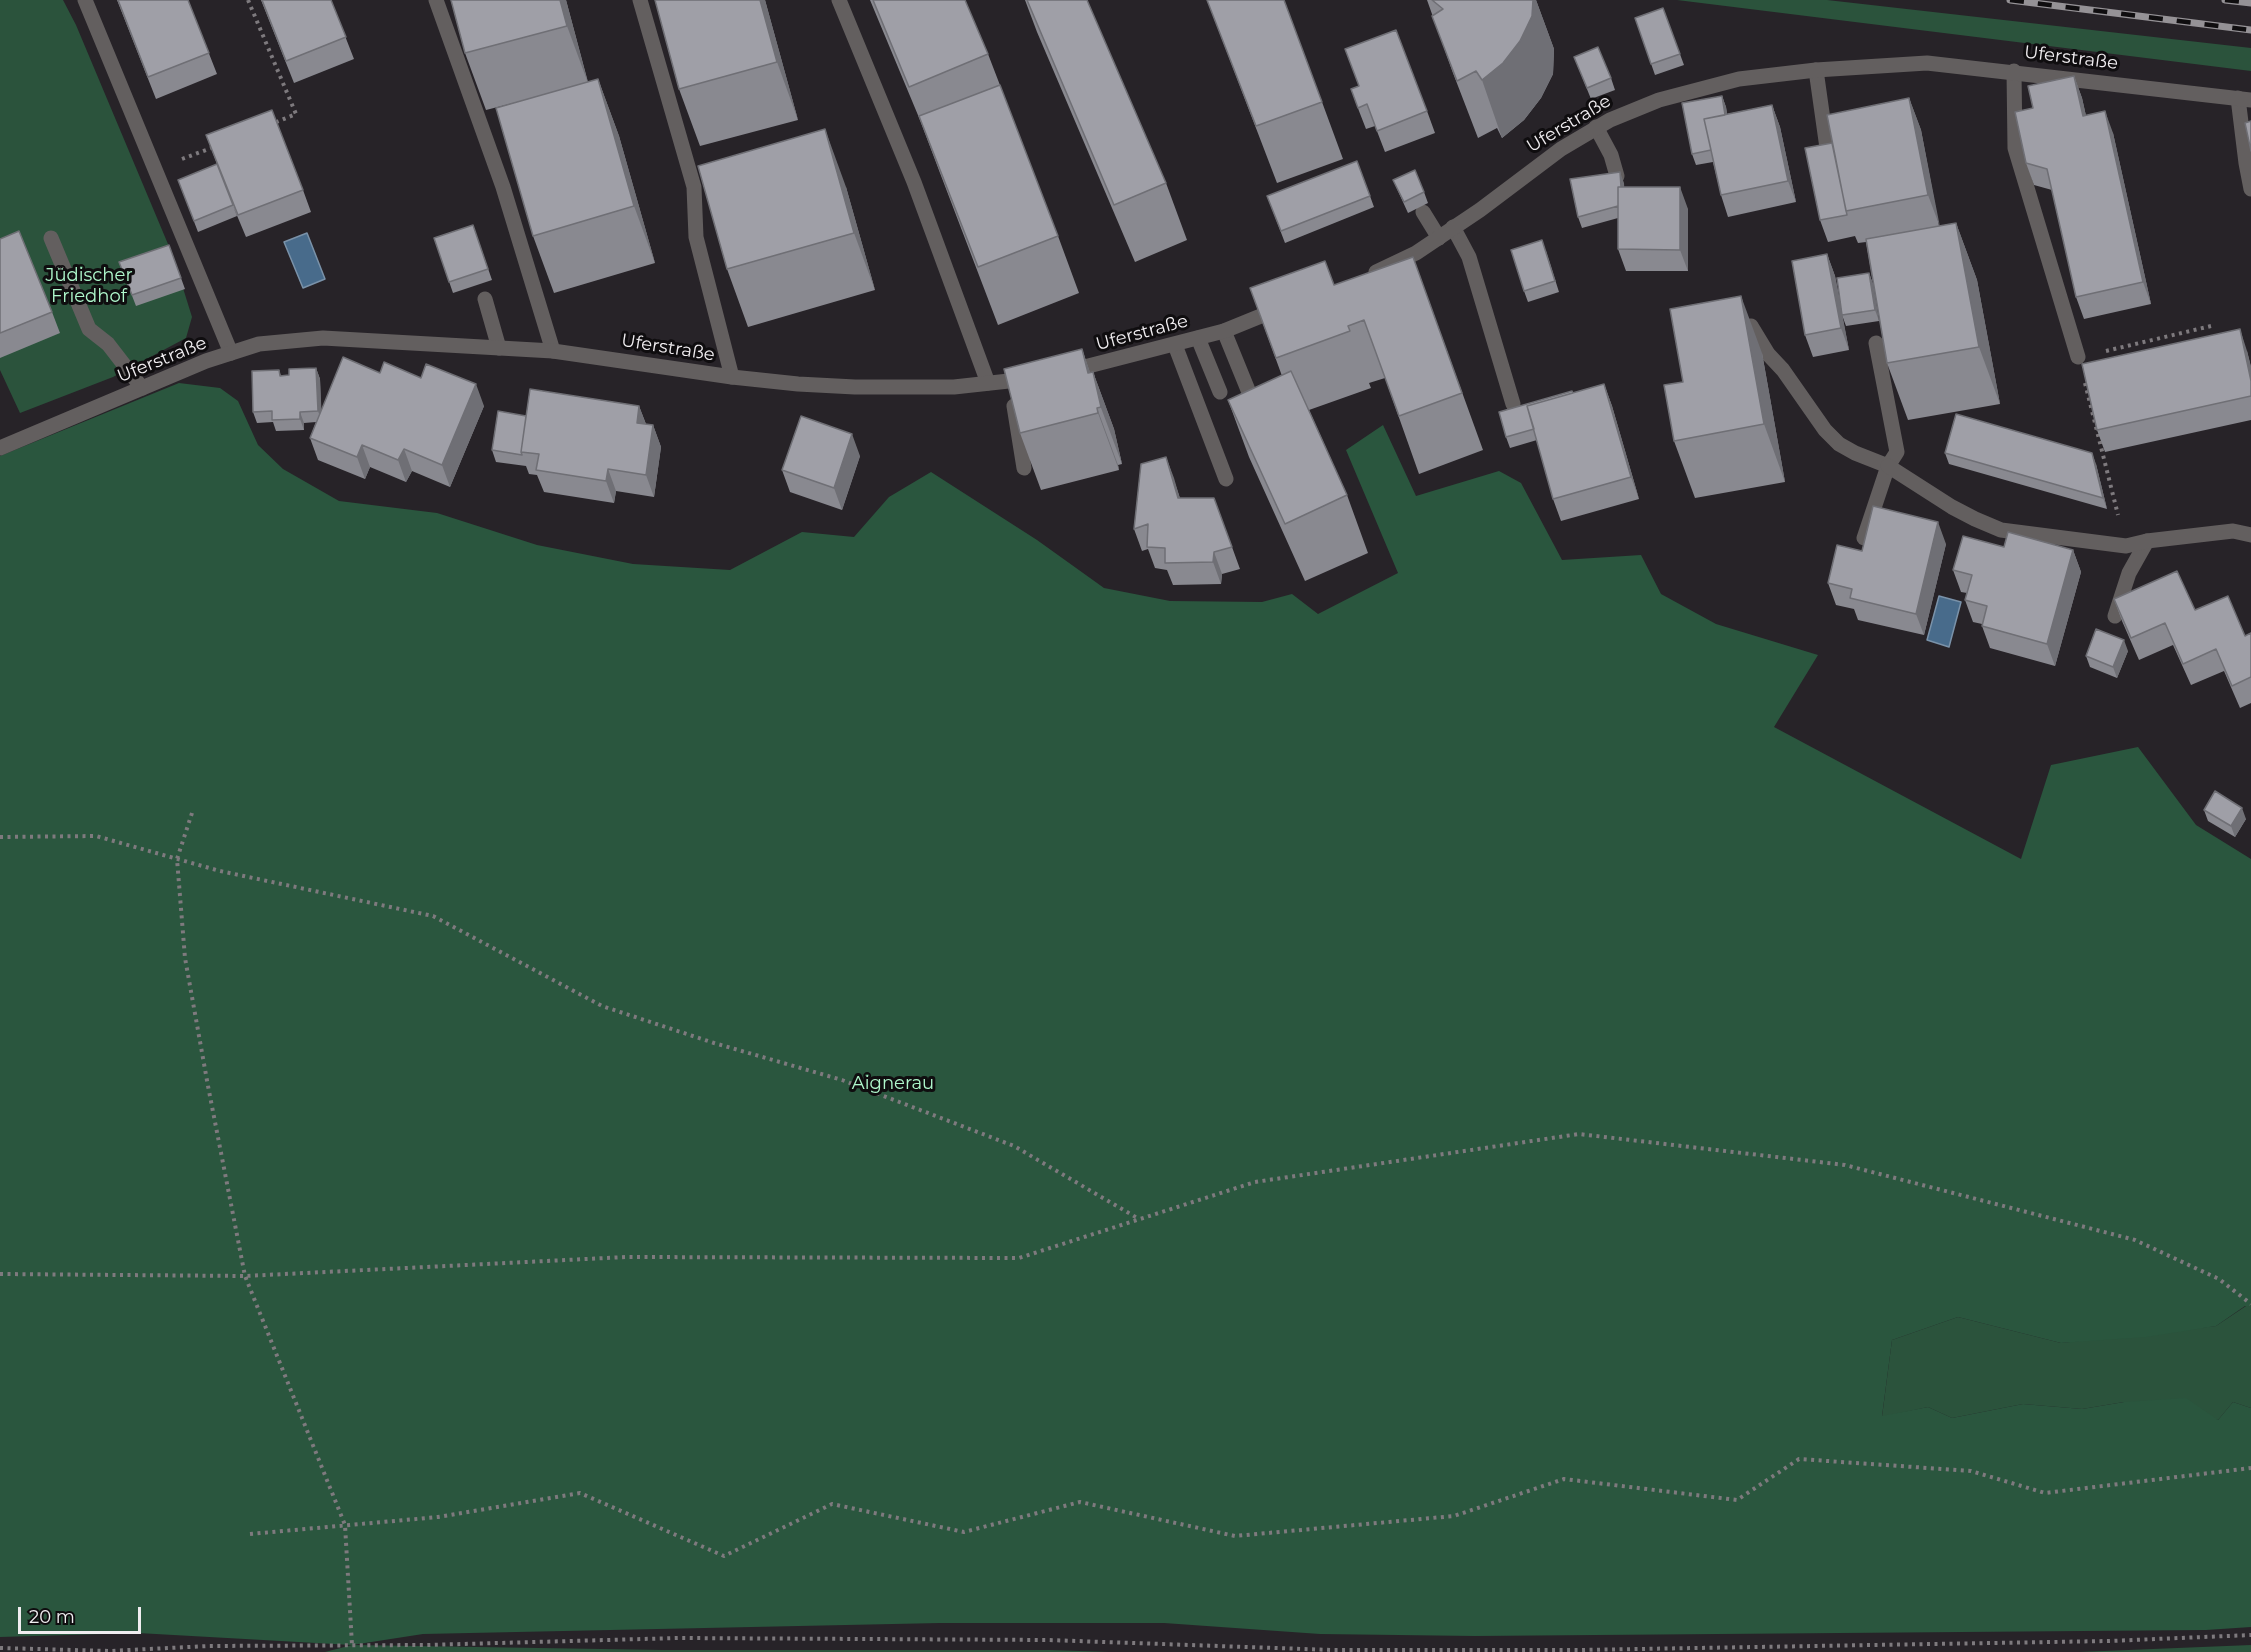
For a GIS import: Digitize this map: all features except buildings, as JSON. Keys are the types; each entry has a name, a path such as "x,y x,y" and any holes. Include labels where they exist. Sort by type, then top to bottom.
{"street":[{"path":"85,0 231,353"},
{"path":"436,0 498,159 553,351"},
{"path":"640,0 701,207 696,237 732,377"},
{"path":"838,0 914,182 988,383"},
{"name":"Uferstraße","path":"1357,279 1398,262 1439,238 1561,149 1596,128 1629,111 1707,86 1738,79 1816,70 1927,63 2014,71 2244,99"},
{"path":"1816,70 1827,148"},
{"path":"2014,71 2015,147 2079,357"},
{"path":"2244,99 2246,163 2251,189"},
{"path":"1596,128 1611,155 1617,176"},
{"path":"1423,212 1439,238"},
{"path":"1453,227 1469,256 1513,404"},
{"path":"51,238 89,328 108,344 142,388"},
{"path":"485,299 499,348"},
{"name":"Uferstraße","path":"0,448 182,370 259,344 323,338 410,341 553,351 732,377 855,387 954,387 1008,382 1051,374 1174,345 1224,332 1290,304"},
{"path":"1719,330 1751,326 1768,354 1783,370 1825,430 1839,444 1888,466 1952,507 2001,530 2126,546 2147,541 2233,531 2251,535"},
{"path":"1224,332 1248,390"},
{"path":"1198,338 1220,392"},
{"path":"1864,538 1888,466 1897,452 1876,343"},
{"path":"1174,345 1226,479"},
{"path":"1008,382 1018,424 1024,468"},
{"path":"2115,616 2129,573 2147,541"}],"path":[{"path":"248,0 296,114 264,127"},
{"path":"156,169 221,144"},
{"path":"2126,546 2079,357 2211,326"},
{"path":"192,813 177,859 185,958 208,1086 245,1276 345,1525 352,1646"},
{"path":"0,837 96,836 220,871 433,916 602,1006 714,1043 842,1080 1014,1146 1139,1219"},
{"path":"0,1274 245,1276 626,1257 1019,1258 1255,1182 1579,1134 1845,1165 2135,1240 2219,1280 2251,1304"},
{"path":"250,1534 438,1517 580,1494 724,1556 832,1504 964,1532 1080,1502 1235,1536 1454,1516 1564,1479 1737,1500 1799,1459 1971,1471 2046,1493 2251,1468"},
{"path":"0,1647 110,1651 208,1646 352,1646 690,1638 1048,1640 1332,1650 1579,1650 2109,1641 2251,1635"}],"green space":[{"name":"Jüdischer Friedhof","path":"0,0 63,0 76,25 173,256 192,317 186,338 113,377 20,413 0,370"},
{"path":"1677,0 1827,0 2251,48 2251,71"},
{"name":"Aignerau","path":"179,383 220,388 238,401 258,445 283,469 339,501 437,513 537,545 633,564 730,570 802,532 854,537 889,497 931,472 1037,540 1104,588 1170,601 1262,602 1292,594 1318,614 1398,573 1346,450 1383,425 1416,496 1499,471 1521,483 1562,560 1641,555 1661,594 1716,624 1818,655 1774,727 2021,859 2051,765 2138,747 2196,825 2251,859 2251,1306 2245,1306 2216,1326 2146,1337 2061,1343 1958,1317 1892,1340 1882,1416 1928,1407 1952,1418 2023,1404 2082,1409 2124,1402 2186,1398 2218,1420 2233,1402 2251,1408 2251,1627 2206,1630 1475,1636 1320,1634 1164,1623 940,1623 423,1634 352,1645 138,1633 0,1637 0,456"},
{"path":"2246,1306 2251,1306 2251,1408 2233,1402 2218,1420 2124,1402 2082,1409 2023,1404 1952,1418 1928,1407 1882,1417 1892,1340 1958,1317 2061,1343 2216,1326"},
{"path":"352,1645 664,1650 1109,1652 325,1652"},
{"path":"2251,1645 2251,1652 2079,1652"}],"water":[{"path":"307,233 325,279 303,288 284,242"},
{"path":"1939,596 1961,602 1949,647 1927,640"}],"railway":[{"path":"2010,0 2251,30"},
{"path":"2225,0 2251,3"}]}
